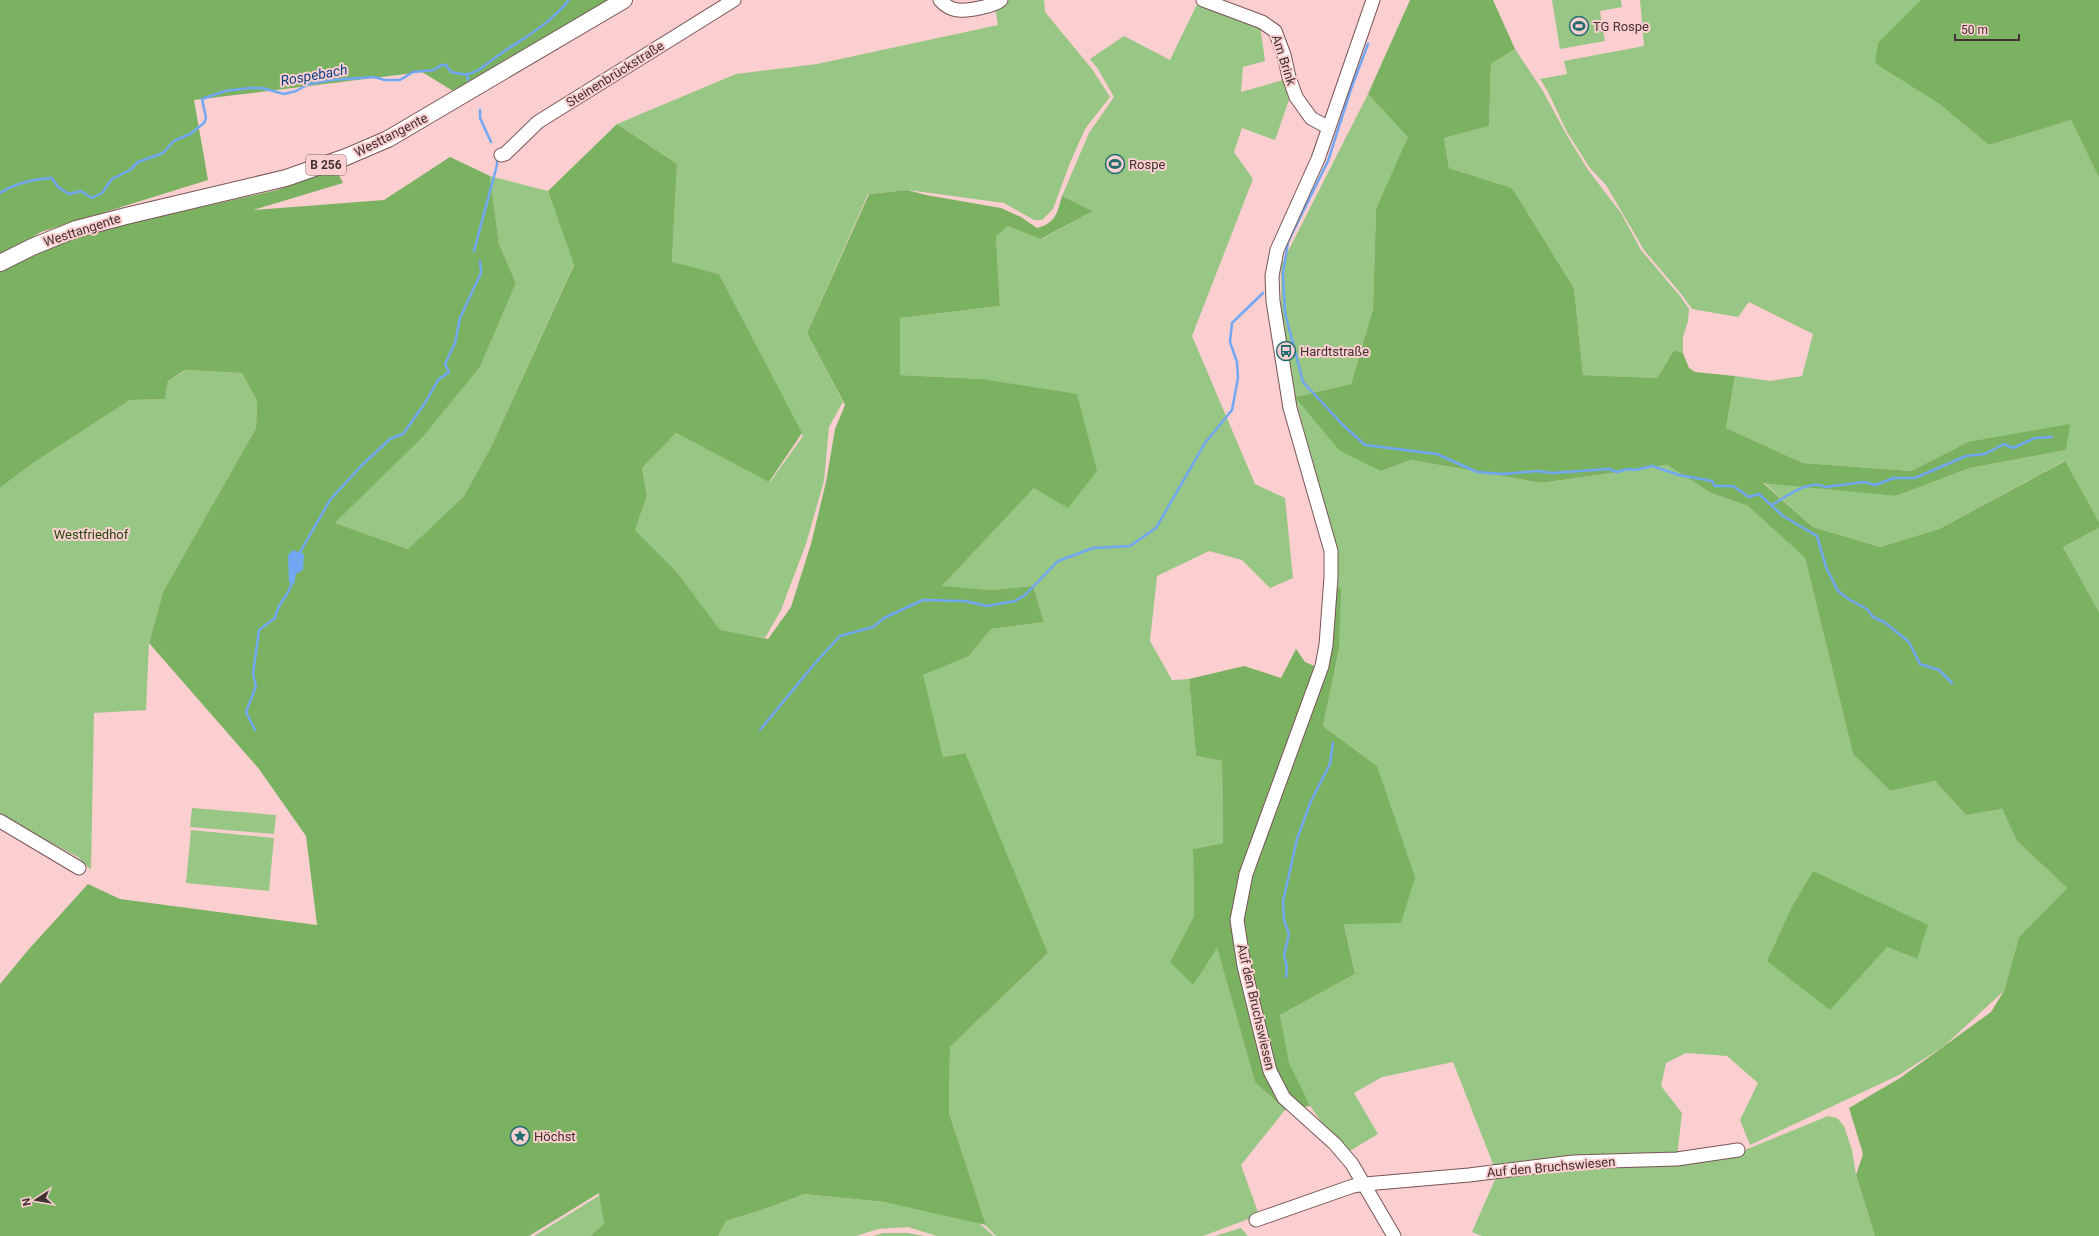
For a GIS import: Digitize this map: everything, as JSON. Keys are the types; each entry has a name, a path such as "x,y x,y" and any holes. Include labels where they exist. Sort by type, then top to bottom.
{"main road":[{"name":"Westtangente","path":"0,263 32,247 76,230 132,214 286,178 346,157 388,139 624,0"}],"street":[{"name":"Steinenbrückstraße","path":"501,155 505,154 538,122 734,0"},
{"path":"940,0 945,5 959,10 995,4 1002,0"},
{"name":"Am Brink","path":"1203,0 1262,22 1275,30 1284,54 1289,77 1296,98 1311,118 1330,128"},
{"path":"1330,128 1373,0"},
{"name":"Auf den Bruchswiesen","path":"1330,128 1318,159 1276,250 1272,276 1273,301 1290,408 1331,551 1332,577 1326,645 1322,666 1246,874 1237,920 1244,966 1270,1071 1284,1098 1335,1144 1352,1164 1394,1236"},
{"path":"0,821 79,868"},
{"name":"Auf den Bruchswiesen","path":"1256,1220 1353,1186 1365,1184 1469,1175 1573,1162 1676,1159 1738,1150"}],"green space":[{"path":"0,0 618,0 458,94 422,72 194,100 208,180 41,232 0,257"},
{"path":"1009,0 1044,0 1045,12 1092,69 1110,97 1085,129 1070,163 1053,209 1042,220 1034,220 1004,203 908,190 868,194 807,333 843,402 829,427 824,481 806,544 781,610 765,638 720,631 676,571 635,530 647,496 642,468 676,433 770,482 803,436 719,274 672,263 677,164 617,124 736,74 817,64 998,25 995,8"},
{"path":"1410,0 1493,0 1515,49 1491,64 1489,126 1444,138 1449,168 1512,188 1574,288 1583,375 1657,378 1674,350 1683,353 1689,368 1695,372 1735,376 1726,428 1803,463 1911,471 1968,442 2070,424 2066,450 1970,468 1896,496 1763,483 1813,527 1880,547 1939,529 2065,461 2099,522 2099,528 2063,547 2099,612 2099,1236 1875,1236 1856,1175 1863,1154 1849,1108 1900,1078 1991,1012 2004,991 2019,937 2067,888 2017,841 2002,809 1966,815 1935,781 1890,791 1853,754 1805,558 1748,506 1711,493 1667,465 1541,483 1411,460 1381,471 1339,450 1295,397 1351,384 1373,309 1376,209 1408,137 1368,94"},
{"name":"TG Rospe","path":"1552,0 1621,0 1622,7 1600,11 1605,41 1560,49"},
{"path":"1640,0 1921,0 1938,103 1989,145 2071,120 2099,178 2099,522 2064,461 1939,529 1880,547 1813,527 1763,482 1896,496 1970,468 2066,450 1968,442 1911,471 1803,463 1726,428 1735,376 1770,381 1802,376 1813,334 1749,302 1738,317 1692,309 1644,250 1606,185 1590,168 1567,132 1547,90 1540,79 1567,74 1564,61 1644,46"},
{"path":"1921,0 2099,0 2099,178 2071,120 1989,145 1938,103 1875,63 1878,43"},
{"path":"1198,2 1260,25 1265,61 1243,67 1241,92 1283,80 1289,100 1275,140 1242,128 1234,152 1253,179 1192,336 1255,484 1285,498 1293,578 1270,588 1242,560 1209,551 1157,576 1150,641 1172,680 1189,679 1196,756 1222,761 1223,843 1193,849 1194,916 1170,962 1217,948 1255,1082 1285,1110 1241,1165 1259,1215 1203,1236 996,1236 984,1224 986,1225 949,1113 950,1047 1048,953 964,753 943,757 922,675 969,656 991,629 1044,622 1033,586 990,590 941,587 1034,488 981,379 900,375 900,318 1000,306 996,237 1008,226 1042,239 1093,211 1062,196 1089,133 1114,97 1098,69 1090,59 1124,36 1170,60"},
{"path":"1515,49 1543,91 1588,170 1621,213 1641,250 1680,296 1689,309 1688,321 1683,337 1683,353 1674,350 1657,378 1583,375 1574,288 1512,188 1449,168 1444,138 1489,126 1491,64"},
{"path":"1368,94 1409,137 1376,209 1373,309 1351,384 1295,397 1281,312 1281,265"},
{"path":"617,124 677,164 672,262 719,274 802,433 769,482 676,433 642,468 647,496 635,530 676,571 720,630 768,639 791,607 811,544 826,482 835,429 845,405 807,333 869,194 907,190 926,195 1001,208 1021,217 1037,228 1052,220 1057,212 1062,196 1093,211 1041,239 1008,226 996,237 1000,306 900,318 900,375 981,379 1077,394 1097,471 1068,508 1034,488 942,586 990,590 1033,586 1044,622 991,629 969,656 923,675 943,757 965,753 1048,953 950,1047 949,1113 986,1225 884,1202 804,1194 771,1207 726,1221 718,1236 590,1236 604,1224 599,1193 529,1236 0,1236 0,984 29,949 88,884 120,899 317,925 306,836 259,769 149,643 163,592 256,428 257,401 242,373 185,370 168,381 165,399 130,400 33,463 0,488 0,271 85,233 277,190 336,169 343,183 253,210 384,200 450,157 490,176 499,244 516,283 480,367 423,437 335,523 408,549 464,496 490,449 574,265 548,191"},
{"path":"490,176 548,191 574,264 490,449 464,496 408,549 335,523 423,437 480,367 516,283 499,244"},
{"name":"Westfriedhof","path":"186,370 242,373 257,401 256,428 163,592 149,643 146,710 94,713 91,870 78,857 0,816 0,488 33,463 130,400 165,399 168,381"},
{"path":"1295,397 1381,471 1411,460 1541,483 1667,465 1711,493 1748,506 1805,558 1853,754 1890,791 1935,781 1966,815 2002,809 2017,841 2067,888 2019,937 2004,991 1944,1046 1899,1075 1750,1145 1740,1120 1758,1083 1727,1056 1686,1053 1666,1063 1661,1086 1682,1113 1677,1157 1495,1169 1453,1062 1382,1077 1354,1093 1378,1134 1348,1152 1330,1132 1306,1100 1294,1076 1287,1057 1280,1015 1355,974 1344,923 1401,923 1377,766 1323,726 1339,649 1335,590 1316,475","holes":["1813,871 1917,959 1887,947 1767,961 1791,908"]},
{"path":"2099,528 2099,612 2063,547"},
{"path":"1341,587 1339,649 1323,726 1377,766 1415,877 1401,923 1344,924 1355,974 1280,1015 1289,1063 1310,1106 1285,1110 1255,1082 1217,948 1193,985 1170,962 1194,916 1193,849 1223,843 1222,761 1196,756 1189,679 1244,666 1281,678 1296,649 1305,662 1326,671 1335,590"},
{"path":"192,808 276,815 274,834 190,827"},
{"path":"191,830 274,838 269,891 186,883"},
{"path":"1813,871 1928,925 1917,959 1887,947 1830,1010 1767,961 1791,908"},
{"path":"1828,1116 1837,1118 1844,1126 1852,1150 1856,1175 1875,1236 1482,1236 1472,1232 1497,1175 1740,1152"},
{"path":"804,1194 884,1202 931,1212 979,1223 994,1236 937,1236 908,1227 878,1229 856,1236 718,1236 726,1221 771,1207"},
{"path":"600,1195 604,1224 590,1236 534,1236"},
{"path":"1241,1228 1248,1236 1215,1236"},
{"path":"883,1233 908,1233 924,1236 873,1236"}],"water":[{"path":"293,550 304,554 303,570 296,574 294,585 289,582 288,555"}],"waterway":[{"name":"Rospebach","path":"0,193 25,182 52,178 58,187 69,194 81,191 92,198 102,193 112,179 130,170 138,162 163,153 174,141 190,134 204,123 206,118 202,99 225,91 262,88 284,94 296,91 309,84 331,80 374,77 385,80 400,80 413,72 434,70 441,65 446,65 451,72 463,74 475,72 544,25 569,0"},
{"path":"1368,44 1351,89 1328,161 1288,242 1283,273 1285,313 1303,382 1343,425 1365,445 1437,454 1477,472 1503,474 1537,471 1552,473 1609,469 1617,472 1652,466 1679,475 1712,481 1715,486 1733,486 1749,497 1759,494 1783,516 1817,536 1826,567 1838,591 1850,600 1867,609 1873,617 1884,622 1909,642 1920,664 1939,670 1952,683"},
{"name":"Rospebach","path":"467,75 468,80"},
{"path":"480,110 480,118 491,142"},
{"path":"474,251 497,165 497,158"},
{"path":"299,554 330,500 361,466 390,439 403,434 425,403 438,380 449,372 445,364 455,343 460,318 481,273 480,261"},
{"path":"760,730 816,662 840,636 873,627 884,618 923,600 965,601 987,606 1015,601 1025,595 1058,561 1093,548 1130,546 1156,528 1205,443 1232,410 1238,378 1237,362 1230,342 1232,323 1263,293"},
{"path":"1772,505 1791,493 1812,485 1825,487 1864,482 1875,485 1894,478 1915,478 1966,456 1985,454 2004,444 2013,448 2035,438 2052,437"},
{"path":"255,730 246,712 256,686 253,674 259,630 275,618 276,612 292,582"},
{"path":"1286,977 1287,967 1284,955 1289,934 1284,920 1283,901 1297,839 1311,801 1330,764 1333,743"}],"place":[{"name":"TG Rospe","path":"1579,26"},
{"name":"Rospe","path":"1115,164"},
{"name":"Hardtstraße","path":"1286,351"},
{"name":"Höchst","path":"520,1136"}]}
